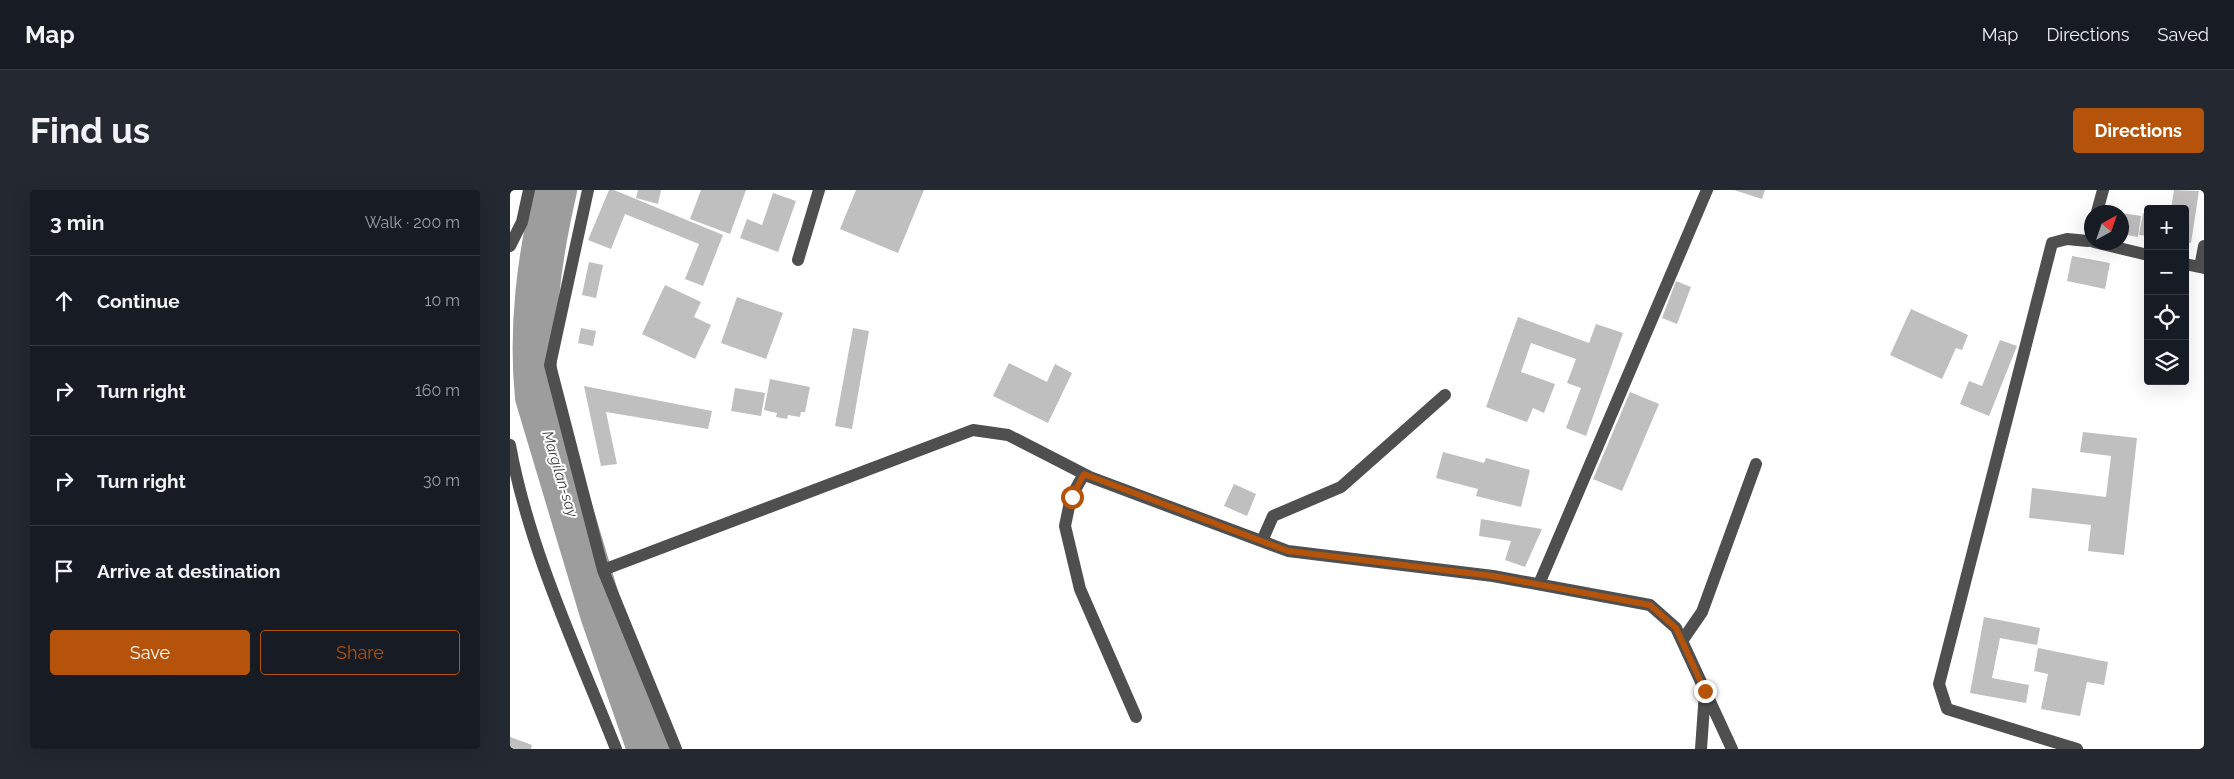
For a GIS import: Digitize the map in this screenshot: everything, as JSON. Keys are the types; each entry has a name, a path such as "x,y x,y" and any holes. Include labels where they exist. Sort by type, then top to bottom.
{"lane":[{"path":"510,246 522,222 529,190"},
{"path":"588,190 550,365 603,570 676,749"},
{"path":"798,260 819,190"},
{"path":"1539,584 1707,190"},
{"path":"2099,205 2103,190"},
{"path":"2077,749 1947,709 1938,684 2052,243 2067,239 2084,239"},
{"path":"2189,265 2202,267 2204,246"},
{"path":"2129,250 2144,254"},
{"path":"1262,541 1273,516 1341,487 1446,394"},
{"path":"603,570 974,430 1008,435 1084,474 1288,551 1493,576 1650,605 1676,628 1732,749"},
{"path":"510,445 515,475 549,582 616,749"},
{"path":"1682,641 1702,612 1756,464"},
{"path":"1084,474 1072,497 1065,526 1080,589 1136,717"},
{"path":"1701,749 1705,691"}],"building":[{"path":"609,190 614,190 723,235 703,286 685,279 699,244 625,214 611,249 588,240"},
{"path":"638,190 661,190 658,204 636,198"},
{"path":"701,190 746,190 730,234 690,219"},
{"path":"856,190 924,190 898,253 840,229"},
{"path":"1734,190 1765,190 1762,199"},
{"path":"2174,190 2199,191 2191,243 2189,243 2189,205 2172,205"},
{"path":"773,193 796,201 778,252 740,238 747,219 762,225"},
{"path":"2143,213 2144,213 2144,236 2139,235"},
{"path":"2129,214 2141,216 2138,237 2129,235"},
{"path":"2072,256 2110,263 2105,289 2067,281"},
{"path":"589,262 603,265 596,298 582,295"},
{"path":"1676,281 1691,287 1677,324 1662,318"},
{"path":"665,285 701,302 694,317 711,325 695,359 642,334"},
{"path":"737,297 783,313 766,359 721,343"},
{"path":"1911,309 1968,335 1962,350 1956,348 1942,379 1890,355"},
{"path":"1518,317 1589,343 1596,324 1623,333 1586,436 1566,428 1581,388 1567,383 1576,359 1531,343 1521,372 1555,384 1544,413 1533,408 1527,422 1486,407"},
{"path":"581,328 596,331 593,346 578,343"},
{"path":"853,328 869,331 852,429 835,426"},
{"path":"2000,340 2017,346 1989,416 1960,404 1969,381 1982,386"},
{"path":"1009,363 1047,382 1055,364 1072,373 1048,423 993,396"},
{"path":"770,379 810,387 805,412 801,412 800,417 788,415 787,419 776,417 777,413 764,410"},
{"path":"584,386 712,411 708,429 606,412 617,464 601,466"},
{"path":"735,388 765,393 761,416 731,411"},
{"path":"1630,392 1659,404 1622,491 1593,479"},
{"path":"2083,432 2137,438 2124,555 2088,551 2091,525 2029,518 2032,488 2106,497 2111,456 2080,452"},
{"path":"1443,452 1484,463 1486,458 1530,470 1521,507 1476,496 1478,489 1436,478"},
{"path":"1234,484 1256,494 1247,516 1224,506"},
{"path":"1481,519 1542,529 1525,567 1505,560 1511,541 1479,536"},
{"path":"1984,617 2040,628 2037,645 2000,638 1992,678 2029,685 2026,703 1970,693"},
{"path":"2038,648 2108,662 2104,685 2087,682 2080,716 2041,709 2048,674 2034,671"},
{"path":"510,737 532,745 531,749 510,749"}],"waterway":[{"name":"Margilan-say","path":"555,190 544,242 537,293 535,319 537,397 602,614 649,749"}],"route":[{"path":"1072,497 1084,474 1090,478 1288,551 1493,576 1650,605 1676,628 1705,691"}]}
